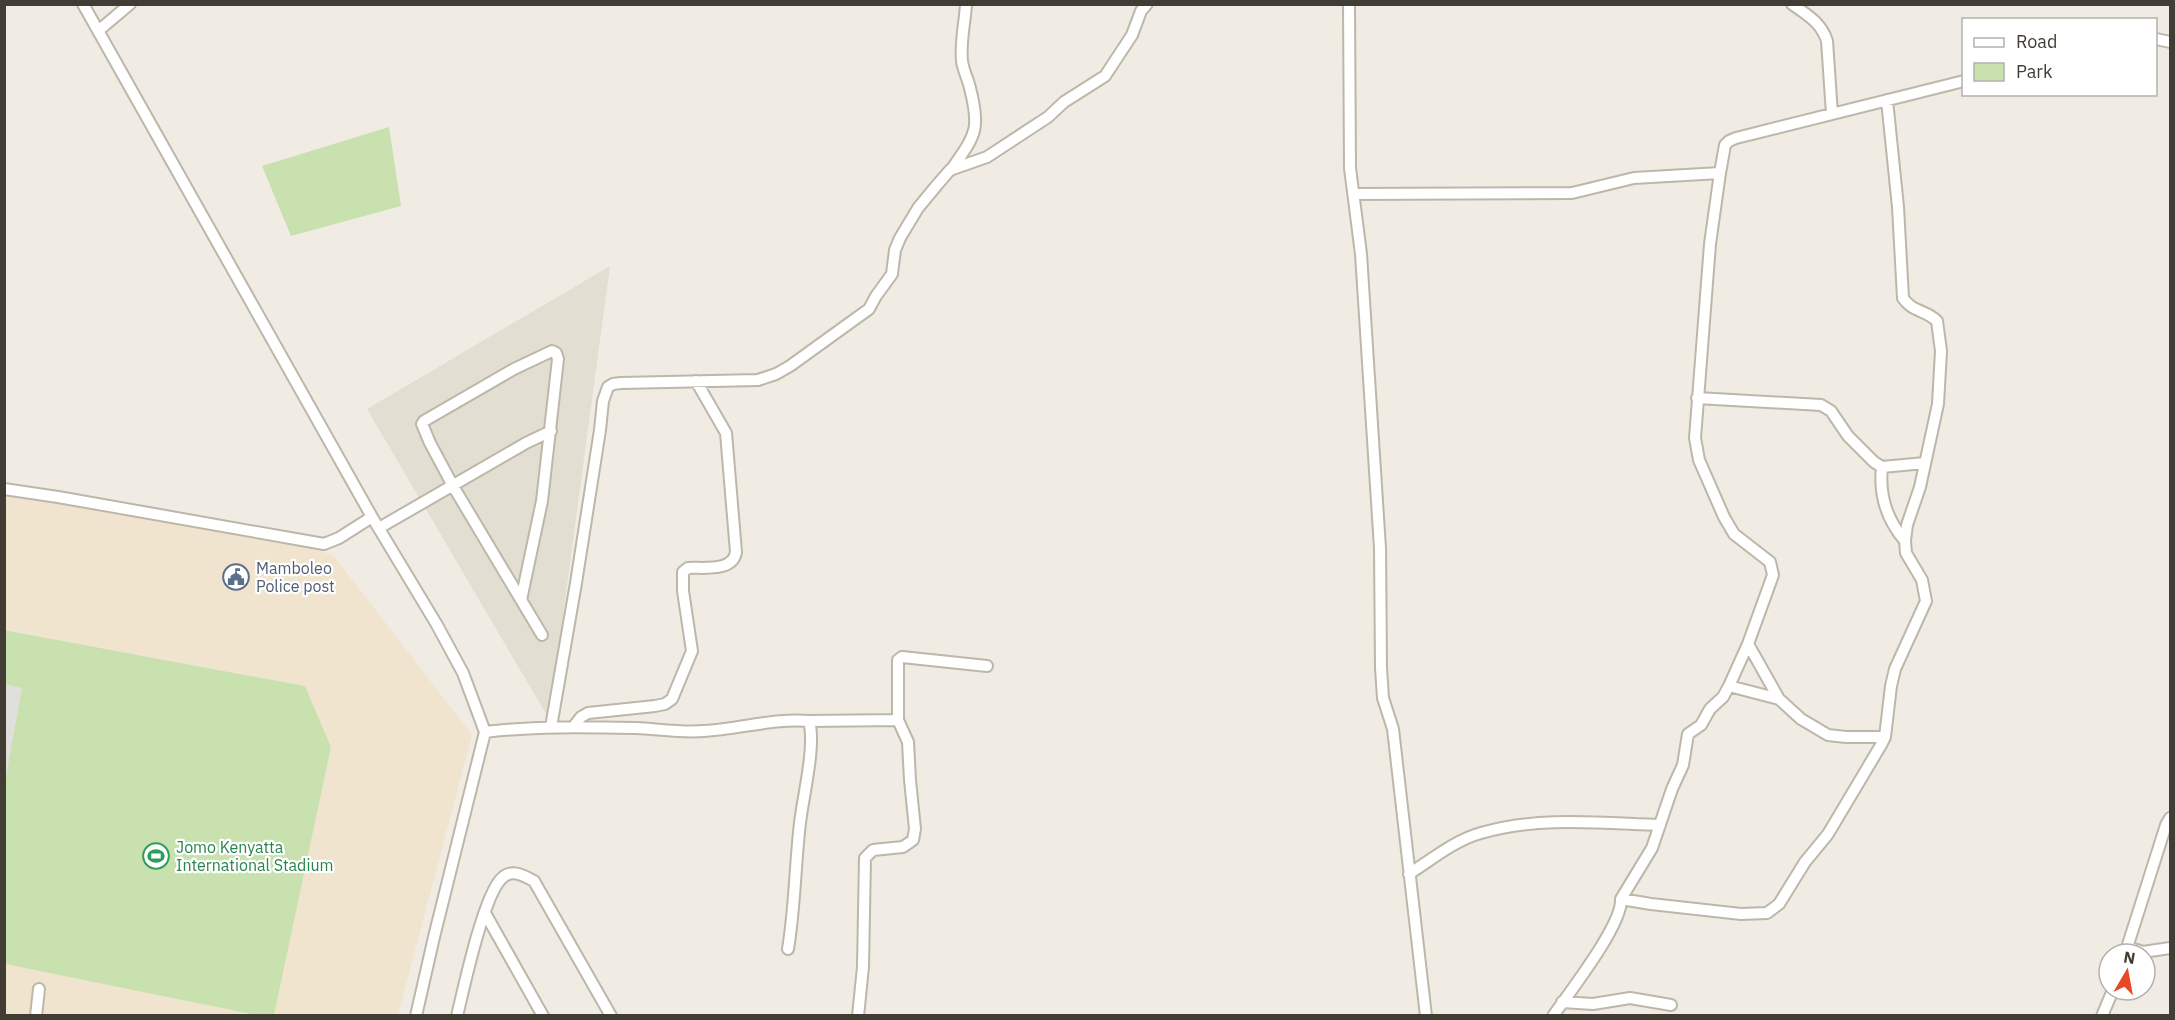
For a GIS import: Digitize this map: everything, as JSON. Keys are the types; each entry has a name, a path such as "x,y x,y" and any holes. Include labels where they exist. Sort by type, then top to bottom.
{"street":[{"path":"83,4 372,517 463,672 485,732 434,937 417,1016"},
{"path":"98,31 130,4"},
{"path":"551,727 605,394 608,387 613,384 696,381 748,382 777,374 869,309 892,274 895,250 918,208 950,170 974,134 976,118 962,63 966,4"},
{"path":"950,170 987,157 1105,76 1132,35 1141,11 1147,4"},
{"path":"1349,4 1350,168 1361,254 1378,525 1383,698 1393,729 1426,1016"},
{"path":"1792,4 1817,22 1825,33 1832,114"},
{"path":"1553,1016 1608,933 1622,905 1621,899 1652,848 1672,789 1683,765 1688,734 1701,725 1710,709 1723,697 1729,686 1748,644 1773,575 1772,568 1763,556 1734,534 1708,483 1699,460 1695,438 1710,244 1725,145 1729,141 1962,81"},
{"path":"1621,899 1741,914 1767,912 1773,909 1779,904 1814,850 1828,834 1885,736 1895,669 1926,601 1922,580 1906,553 1905,541 1907,525 1920,487 1938,404 1941,351 1937,321 1925,312 1916,311 1903,298 1898,207 1887,100"},
{"path":"1353,194 1572,193 1634,178 1720,172"},
{"path":"521,600 542,501 551,431 558,359 556,353 550,351 514,369 423,422 430,443 453,486 521,600 542,635"},
{"path":"574,726 581,717 588,713 655,706 665,704 672,699 692,651 683,591 684,572 688,568 729,565 735,559 726,433 696,381"},
{"path":"1697,398 1825,406 1834,413 1848,436 1864,455 1882,467 1925,463"},
{"path":"379,528 526,443 551,431"},
{"path":"1882,467 1882,495 1897,531 1905,541"},
{"path":"4,489 58,496 324,544 339,538 372,517"},
{"path":"1748,644 1779,699 1802,719 1828,735 1885,736"},
{"path":"858,1016 863,967 865,858 873,850 903,847 914,840 908,742 898,720 897,663 899,658 987,666"},
{"path":"1729,686 1779,699"},
{"path":"485,732 574,726 704,732 797,720 898,720"},
{"path":"788,949 800,824 810,750 809,721"},
{"path":"2129,942 2170,818"},
{"path":"1409,874 1457,844 1480,833 1525,824 1564,821 1660,825"},
{"path":"457,1016 485,913 501,879 511,873 522,874 534,881 611,1016"},
{"path":"485,913 543,1016"},
{"path":"36,1016 39,989"},
{"path":"1562,1002 1593,1004 1630,998 1671,1005"},
{"path":"2102,1016 2108,1002"}],"shaded area":[{"path":"610,266 549,719 367,409"},
{"path":"4,494 315,549 334,556 472,735 398,1015 274,1015 331,747 305,686 5,630"},
{"path":"4,684 22,688 5,782"},
{"path":"5,964 256,1015 5,1015"}],"green space":[{"path":"389,127 401,206 291,236 262,166"},
{"name":"Jomo Kenyatta International Stadium","path":"4,630 305,686 331,747 274,1015 256,1015 5,964"}],"place":[{"name":"Mamboleo Police post","path":"236,577"},
{"name":"Jomo Kenyatta International Stadium","path":"156,856"}]}
